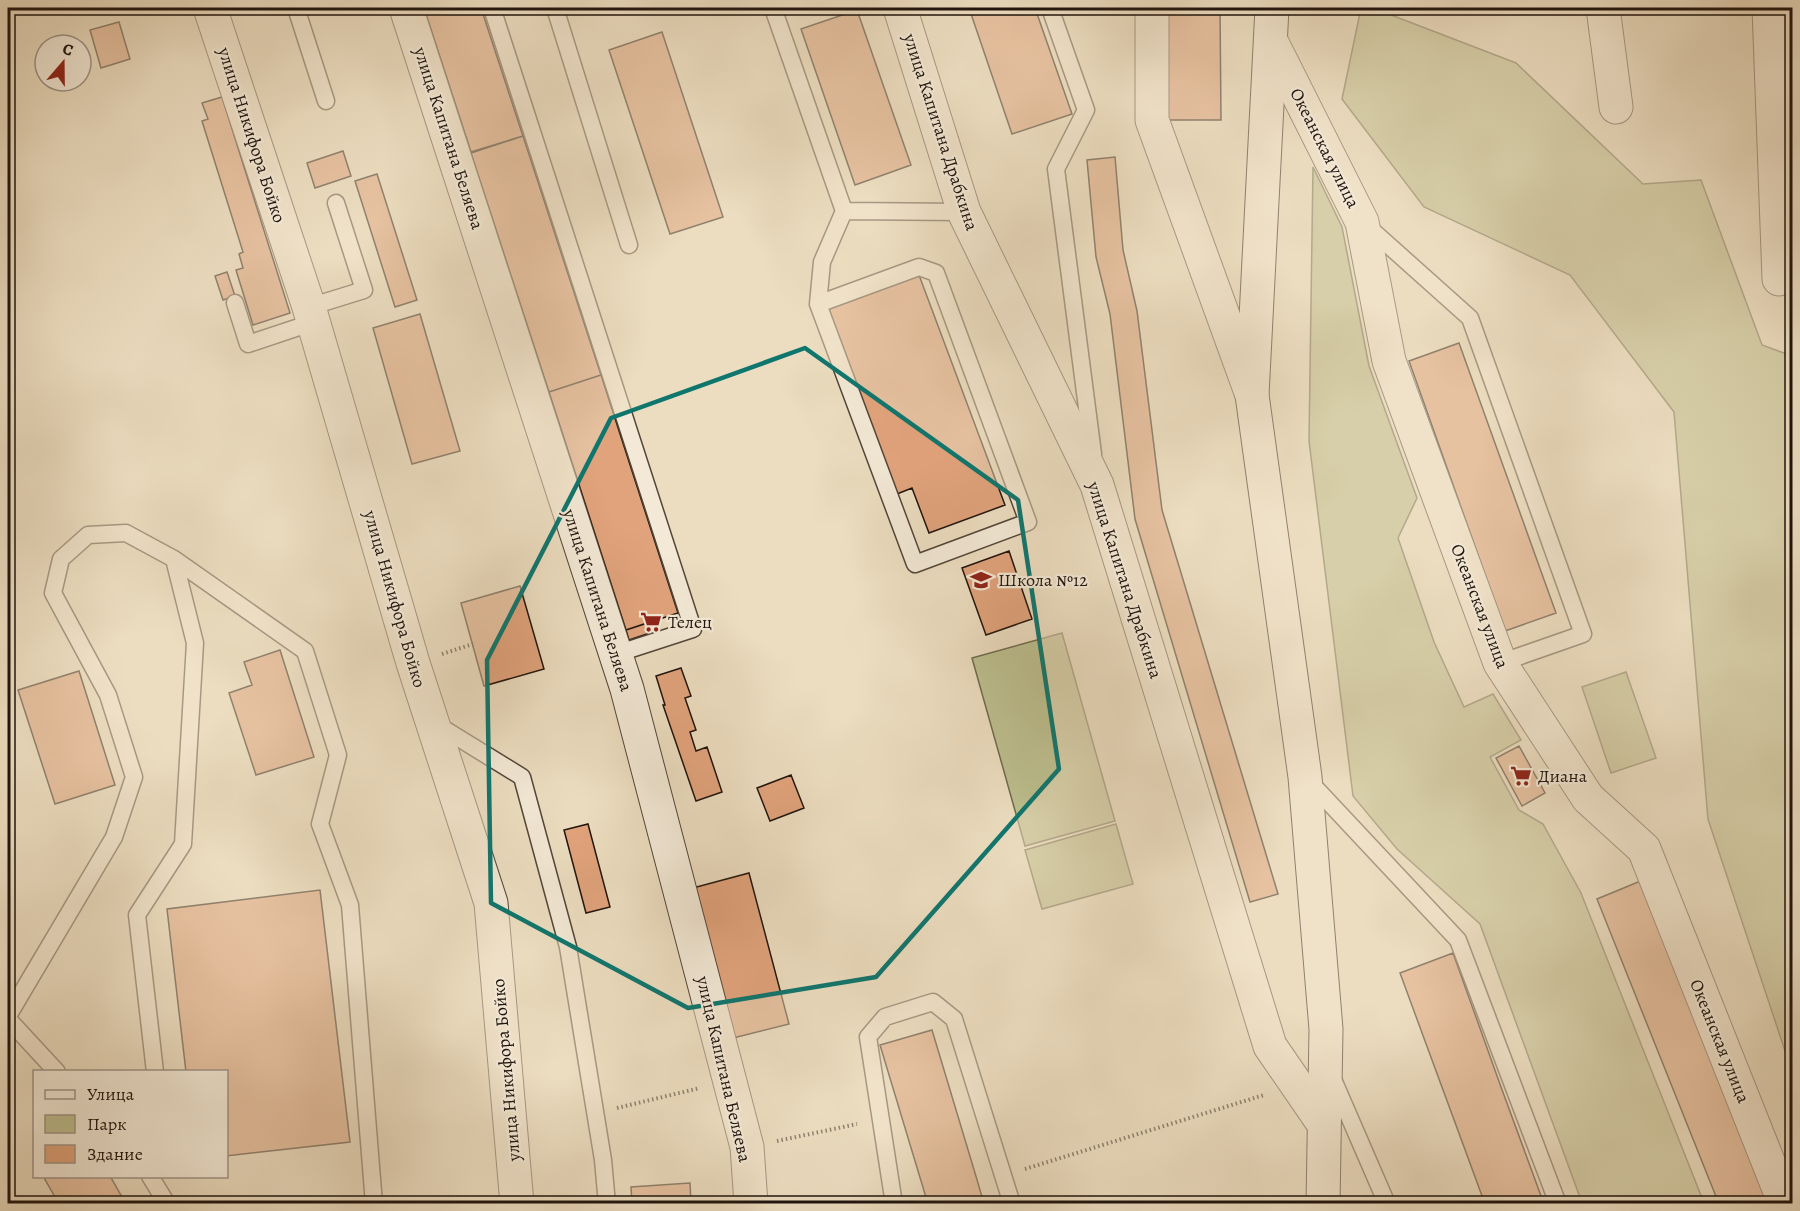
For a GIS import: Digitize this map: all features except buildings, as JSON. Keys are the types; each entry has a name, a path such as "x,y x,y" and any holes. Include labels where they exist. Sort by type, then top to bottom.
{"street":[{"name":"улица Капитана Беляева","path":"406,8 616,654 747,1147 751,1203"},
{"name":"улица Капитана Драбкина","path":"900,8 964,212 1097,485 1270,1046 1323,1123"},
{"path":"1152,8 1152,120 1252,395"},
{"name":"Океанская улица","path":"1272,8 1252,395 1305,777 1326,1029 1323,1203"},
{"path":"1603,8 1616,107"},
{"path":"1768,8 1779,279"},
{"name":"улица Никифора Бойко","path":"208,9 312,315 432,722 491,903 518,1203"},
{"name":"Океанская улица","path":"1271,41 1362,222 1389,361 1500,663 1588,798 1644,849 1785,1203"}],"lane":[{"path":"296,8 326,101"},
{"path":"492,8 693,629 616,654"},
{"path":"555,8 629,245"},
{"path":"773,8 844,211 822,262 818,304 915,564 1028,522 936,273 919,267 818,304"},
{"path":"1050,8 1086,110 1056,169 1097,485"},
{"path":"235,303 248,344 364,290 336,203"},
{"path":"844,211 964,212"},
{"path":"1362,222 1470,318 1583,634 1500,663"},
{"path":"56,1070 8,1017 114,837 134,777 108,695 53,592 61,559 88,535 126,533 174,559 305,651 338,755 320,824 350,905 374,1203"},
{"path":"155,1070 137,915 183,844 195,643 174,559"},
{"path":"432,722 522,777 568,947 593,1113 603,1160 607,1203"},
{"path":"1305,777 1458,940 1558,1203"},
{"path":"894,1203 868,1037 885,1017 933,1002 954,1019 1012,1203"},
{"path":"1327,1065 1387,1203"},
{"path":"151,1178 167,1203"}],"path":[{"path":"644,1102 729,1080"},
{"path":"1004,1176 1297,1085"},
{"path":"747,1147 860,1124"}],"highlighted area":[{"path":"805,348 1018,500 1059,769 876,977 688,1008 491,903 487,660 611,418"}],"green space":[{"path":"1361,8 1373,8 1516,63 1643,184 1701,180 1762,345 1792,356 1792,1072 1708,819 1674,412 1570,275 1424,207 1342,99"},
{"path":"1313,167 1342,227 1369,366 1417,498 1398,538 1434,642 1464,707 1493,694 1521,740 1490,757 1519,810 1543,824 1581,893 1704,1203 1582,1203 1480,924 1397,849 1353,796 1309,441"},
{"path":"1062,633 1115,821 1025,846 972,658"},
{"path":"1626,672 1656,758 1611,773 1582,687"},
{"path":"1116,824 1133,884 1042,909 1025,850"}],"place":[{"name":"Школа №12","path":"981,580"},
{"name":"Телец","path":"651,622"},
{"name":"Диана","path":"1521,776"}]}
